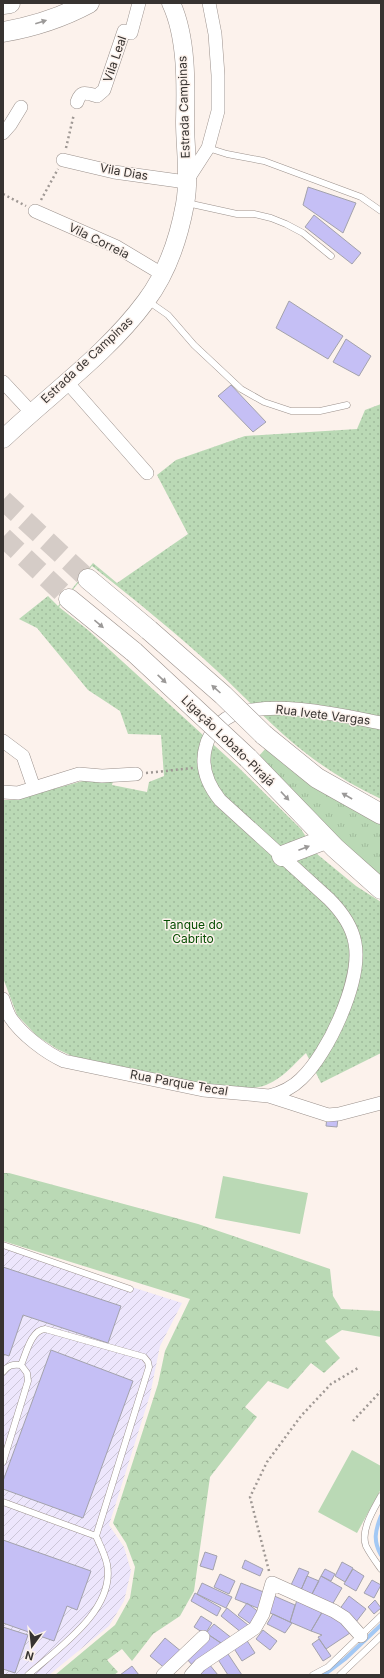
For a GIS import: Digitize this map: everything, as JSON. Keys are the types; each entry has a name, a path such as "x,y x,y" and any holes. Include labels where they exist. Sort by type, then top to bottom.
{"main road":[{"path":"3,4 10,3"},
{"path":"3,32 16,30 53,19 89,3"},
{"name":"Estrada Campinas","path":"171,5 181,39 184,60 186,85 186,182"},
{"name":"Estrada de Campinas","path":"3,439 31,412 67,382 128,324 147,300 162,274 173,248 185,202 186,182"},
{"path":"88,579 223,695 264,735 317,778 381,814"},
{"name":"Ligação Lobato-Pirajá","path":"69,599 134,652 248,758 326,839 381,889"},
{"path":"282,856 326,839"}],"street":[{"name":"Vila Leal","path":"77,102 79,96 84,93 97,96 104,90 124,31 131,33 139,3"},
{"path":"186,182 208,148 218,111 218,74 215,34 209,3"},
{"path":"3,133 10,125 20,107"},
{"path":"185,144 208,148"},
{"name":"Vila Dias","path":"63,160 114,172 186,182"},
{"name":"Vila Correia","path":"35,211 117,248 162,274"},
{"path":"3,382 31,412"},
{"path":"67,382 147,473"},
{"name":"Rua Ivete Vargas","path":"269,1096 281,1093 297,1082 323,1052 336,1026 353,978 356,961 355,943 342,912 329,898 220,800 208,781 204,766 204,754 207,742 222,721 235,714 272,708 381,722"},
{"path":"3,741 23,756 34,788"},
{"path":"3,792 18,793 79,774 102,776 136,774"},
{"name":"Rua Parque Tecal","path":"3,999 10,1017 23,1031 50,1055 64,1061 203,1090 269,1096 328,1115 340,1114 381,1104"},
{"path":"191,1675 200,1665 255,1628 263,1614 272,1583 334,1611 345,1618 360,1636"},
{"path":"163,1675 203,1637"}],"lane":[{"path":"208,148 227,154 264,161 361,197 381,211"},
{"path":"185,202 237,214 254,214 271,218 303,233 332,256"},
{"path":"147,300 168,315 194,345 241,389 264,402 292,411 320,410 347,405"},
{"path":"3,1245 130,1289"},
{"path":"21,1365 34,1336 40,1329 45,1329 144,1357 148,1362 149,1367 96,1536 107,1565 106,1584 102,1599 94,1615 83,1627 28,1675"},
{"path":"3,1372 6,1368 13,1364 21,1365 27,1373 28,1381 3,1462"},
{"path":"381,1496 368,1522 365,1541 366,1546 381,1570"},
{"path":"3,1502 96,1536"},
{"path":"313,1675 328,1667 381,1616"},
{"path":"340,1675 381,1636"}],"path":[{"path":"3,194 35,211"},
{"path":"136,774 204,766"},
{"path":"272,1583 250,1497 267,1462 301,1416 331,1384 358,1368"},
{"path":"353,1421 381,1392"}],"shaded area":[{"path":"3,1246 182,1303 160,1346 150,1395 109,1525 124,1547 131,1571 124,1601 109,1626 49,1675 3,1675"}],"green space":[{"name":"Tanque do Cabrito","path":"381,404 381,799 335,774 292,742 185,642 92,566 59,607 88,630 238,767 301,829 317,854 356,886 381,902 381,1053 321,1083 306,1053 288,1071 266,1085 255,1088 228,1088 74,1057 57,1049 37,1036 17,1015 3,978 3,800 12,800 83,781 113,781 112,785 147,792 149,782 164,776 161,735 128,734 120,711 88,690 37,628 19,619 48,596 58,606 93,563 117,583 188,534 157,475 176,460 245,436 357,429 365,410"},
{"path":"266,748 381,823 381,876 341,842 259,756"},
{"path":"3,1173 9,1173 198,1224 330,1269 333,1296 341,1309 381,1311 381,1337 342,1330 325,1341 340,1358 324,1373 311,1363 288,1389 268,1381 245,1407 257,1417 210,1477 194,1591 180,1616 153,1634 132,1661 122,1649 107,1660 118,1672 114,1675 55,1675 115,1625 130,1598 135,1567 126,1543 113,1523 158,1384 165,1351 190,1299 3,1241"},
{"path":"223,1176 308,1193 300,1234 215,1218"},
{"path":"352,1450 381,1466 381,1489 357,1533 318,1512"}],"building":[{"path":"308,187 356,203 343,233 303,205"},
{"path":"314,215 361,253 352,264 305,227"},
{"path":"289,301 343,336 328,359 276,328"},
{"path":"346,339 371,356 359,376 333,362"},
{"path":"231,385 266,422 253,432 218,396"},
{"path":"327,1117 338,1118 337,1127 326,1126"},
{"path":"3,1267 121,1306 108,1343 23,1315 9,1356 3,1354"},
{"path":"51,1350 133,1381 83,1518 3,1489 3,1481"},
{"path":"3,1540 91,1571 77,1610 67,1606 54,1641 3,1623"},
{"path":"205,1552 217,1556 213,1570 200,1566"},
{"path":"245,1560 263,1569 260,1576 242,1568"},
{"path":"342,1562 353,1568 345,1582 335,1576"},
{"path":"299,1568 309,1572 301,1590 291,1585"},
{"path":"325,1569 335,1574 331,1581 321,1576"},
{"path":"353,1569 364,1576 356,1591 344,1584"},
{"path":"220,1574 235,1581 229,1594 214,1587"},
{"path":"307,1576 319,1581 312,1594 301,1590"},
{"path":"321,1576 342,1588 332,1605 312,1594"},
{"path":"372,1580 381,1585 374,1598 364,1593"},
{"path":"202,1583 232,1597 226,1608 197,1594"},
{"path":"241,1583 266,1593 260,1609 235,1599"},
{"path":"195,1593 221,1608 217,1616 191,1601"},
{"path":"272,1595 295,1605 290,1622 268,1612"},
{"path":"349,1596 366,1609 356,1622 339,1610"},
{"path":"297,1600 322,1612 311,1631 290,1622"},
{"path":"375,1600 381,1608 374,1614 368,1607"},
{"path":"247,1603 260,1613 252,1625 238,1615"},
{"path":"227,1608 248,1625 242,1633 221,1616"},
{"path":"323,1611 345,1624 350,1633 326,1649 318,1637 322,1635 311,1631"},
{"path":"273,1614 292,1623 285,1633 267,1624"},
{"path":"201,1616 212,1623 205,1634 194,1627"},
{"path":"214,1624 233,1639 224,1645 206,1633"},
{"path":"3,1627 28,1635 15,1673 3,1669"},
{"path":"263,1630 277,1641 270,1650 256,1639"},
{"path":"209,1635 224,1645 194,1667 185,1657"},
{"path":"165,1638 182,1652 167,1670 150,1656"},
{"path":"246,1639 255,1653 242,1661 233,1647"},
{"path":"319,1639 331,1656 323,1661 312,1644"},
{"path":"226,1651 242,1675 228,1675 217,1658"},
{"path":"209,1664 218,1675 198,1675"},
{"path":"132,1666 139,1675 120,1675"}],"waterway":[{"path":"381,1516 377,1526 376,1536 378,1550 381,1555"},
{"path":"324,1675 345,1659 381,1625"}],"tunnel":[{"path":"3,500 88,579"},
{"path":"3,537 69,599"}]}
